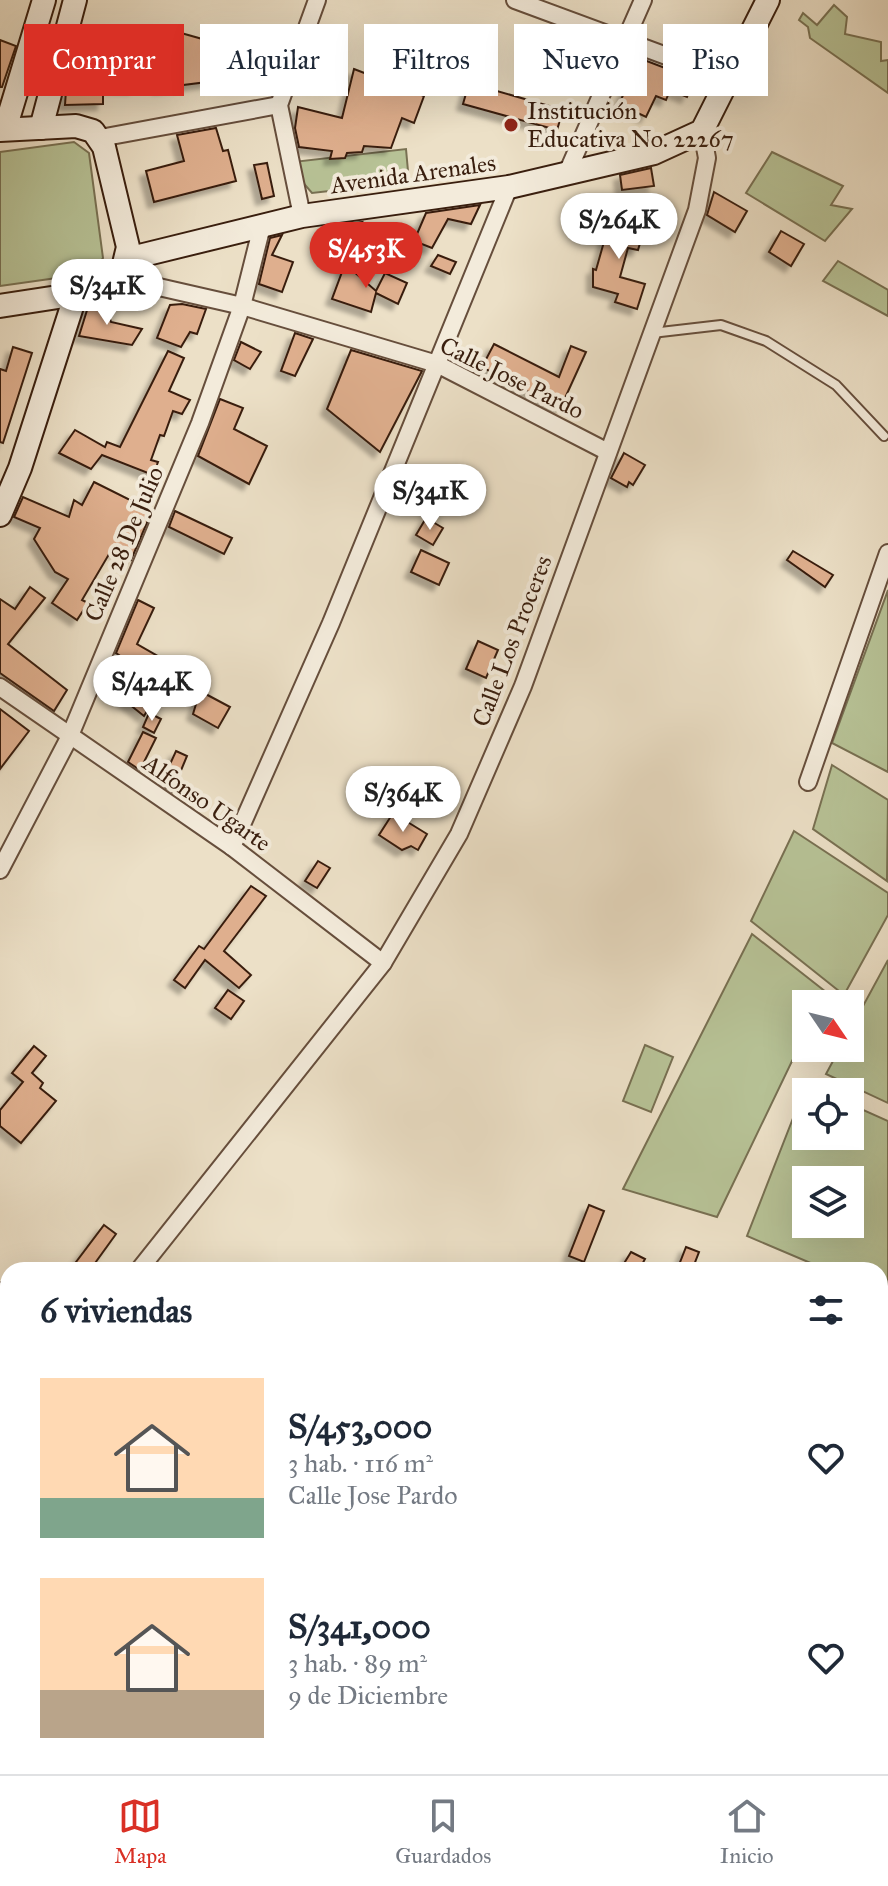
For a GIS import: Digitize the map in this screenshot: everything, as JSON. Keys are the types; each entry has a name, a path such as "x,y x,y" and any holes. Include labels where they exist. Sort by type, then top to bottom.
{"street":[{"path":"44,0 3,130 76,126 93,131 100,138 128,247 121,268"},
{"path":"41,128 75,0"},
{"path":"302,216 279,105 317,0"},
{"path":"515,0 579,24"},
{"path":"632,24 643,0"},
{"path":"755,24 768,0"},
{"path":"567,173 601,96"},
{"path":"702,131 718,96"},
{"path":"100,138 279,105"},
{"name":"Avenida Arenales","path":"0,306 75,297 97,291 121,268 302,216 509,187 654,153 702,131"},
{"name":"Calle Los Proceres","path":"145,1262 383,963 459,834 523,686 697,210 707,158 702,131"},
{"path":"232,847 331,623 509,187"},
{"name":"Calle 28 De Julio","path":"0,870 69,738 200,423 242,306 262,226"},
{"name":"Calle Jose Pardo","path":"121,268 437,364 608,452"},
{"path":"0,515 20,468 75,297"},
{"path":"808,782 888,553"},
{"name":"Alfonso Ugarte","path":"0,687 69,738 232,847 383,963"}],"lane":[{"path":"651,333 721,325 740,329 766,341 836,385 884,436"}],"green space":[{"path":"834,5 847,17 845,34 881,42 881,61 888,60 888,93 810,38 808,27 799,20 803,13 817,25"},
{"path":"74,142 89,153 103,258 92,273 0,286 0,152"},
{"path":"406,149 409,182 312,193 299,178 293,162"},
{"path":"772,152 843,186 831,205 852,209 825,241 746,193"},
{"path":"838,261 888,290 888,316 823,281"},
{"path":"888,590 888,772 832,743"},
{"path":"832,765 888,800 887,881 813,829"},
{"path":"794,831 888,893 888,915 847,990 838,990 751,921"},
{"path":"752,934 823,990 792,990 792,1061 717,1217 623,1189"},
{"path":"888,960 888,1103 864,1092 864,1078 835,1078 826,1074 832,1062 864,1062 864,1004"},
{"path":"645,1045 673,1057 651,1112 623,1101"},
{"path":"864,1110 888,1121 888,1262 808,1262 747,1236 792,1121 792,1150 864,1150"}],"building":[{"path":"184,34 200,38 200,83 184,85"},
{"path":"0,40 16,46 2,87 0,87"},
{"path":"647,61 663,67 663,96 668,96 666,100 656,96 646,117 619,104 623,96 647,96"},
{"path":"354,69 364,73 364,96 424,96 414,123 402,118 391,148 364,146 362,152 330,159 332,151 299,147 295,128 298,107 342,118"},
{"path":"498,91 563,110 557,130 463,104 465,96 498,96"},
{"path":"66,96 103,96 103,104 65,105"},
{"path":"216,128 223,151 228,150 236,181 154,202 146,171 184,161 177,135"},
{"path":"267,163 274,196 262,199 254,165"},
{"path":"651,168 654,186 622,190 620,175"},
{"path":"714,192 747,211 735,232 707,215"},
{"path":"480,205 471,224 448,219 432,248 414,241 426,213"},
{"path":"613,210 635,216 630,230 643,233 638,250 628,248 620,277 645,284 637,309 615,302 618,294 593,287 593,269 596,270"},
{"path":"362,222 354,235 324,227"},
{"path":"781,231 804,244 791,266 769,252"},
{"path":"282,235 272,255 293,262 282,292 259,284 270,238"},
{"path":"438,255 456,262 450,274 431,266"},
{"path":"345,264 376,291 385,273 407,283 398,304 376,293 371,312 332,299"},
{"path":"105,303 111,322 142,329 132,345 79,336 88,307"},
{"path":"170,305 206,309 197,334 190,332 181,347 157,338"},
{"path":"295,333 313,339 295,376 281,371"},
{"path":"241,342 261,352 250,369 234,360"},
{"path":"494,344 559,377 571,346 586,352 560,409 482,367"},
{"path":"13,347 32,353 3,443 0,442 0,369 6,371"},
{"path":"351,350 422,371 380,452 327,409"},
{"path":"168,351 184,358 169,391 190,400 182,414 173,411 164,436 160,435 151,460 158,462 153,475 102,455 91,469 59,453 75,430 105,447 107,442 120,447"},
{"path":"220,399 243,408 234,429 267,446 249,484 198,456"},
{"path":"624,453 645,465 633,485 629,482 627,487 611,478"},
{"path":"94,482 152,511 131,560 112,549 82,600 88,603 77,620 52,603 68,579 55,572 34,539 40,528 14,517 23,497 69,517 74,500 82,505"},
{"path":"175,511 232,538 224,554 169,527"},
{"path":"426,518 443,528 433,545 416,535"},
{"path":"421,550 449,563 439,585 411,572"},
{"path":"793,551 833,575 825,587 787,560"},
{"path":"30,587 45,598 8,644 67,690 54,711 0,673 0,599 15,609"},
{"path":"138,600 154,608 137,644 168,662 149,698 153,701 144,716 104,684 119,655 116,653"},
{"path":"478,641 498,650 486,678 466,669"},
{"path":"200,691 230,707 218,728 193,714"},
{"path":"0,709 29,731 0,769"},
{"path":"149,713 161,719 154,733 143,727"},
{"path":"143,732 156,738 140,770 128,762"},
{"path":"176,751 187,756 172,792 161,784"},
{"path":"393,813 427,834 418,850 411,846 402,850 379,835"},
{"path":"318,861 330,868 317,888 305,881"},
{"path":"251,886 266,896 224,951 251,975 239,988 205,960 185,988 174,980 199,946 204,949"},
{"path":"228,990 244,1001 231,1019 215,1008"},
{"path":"34,1046 46,1056 32,1073 43,1083 40,1088 56,1101 21,1143 0,1126 0,1110 23,1082 12,1073"},
{"path":"589,1205 604,1211 584,1262 569,1256"},
{"path":"104,1225 116,1234 96,1262 76,1262"},
{"path":"686,1247 699,1252 695,1262 680,1262"},
{"path":"631,1252 645,1259 643,1262 625,1262"}],"place":[{"name":"Institución Educativa No. 22267","path":"511,125"}]}
